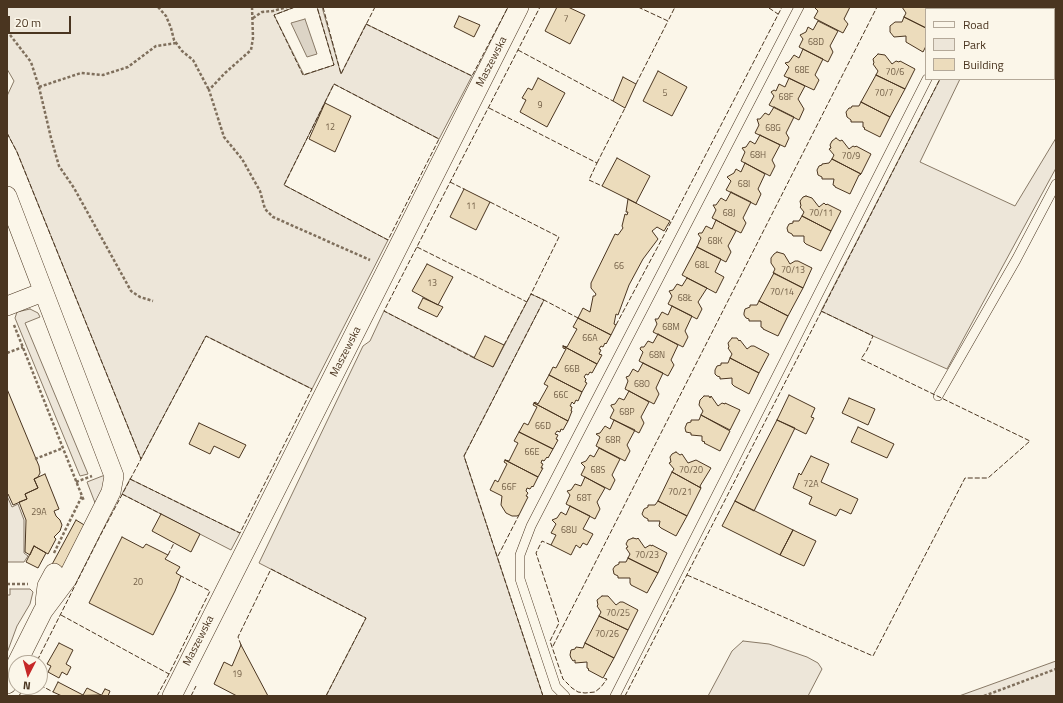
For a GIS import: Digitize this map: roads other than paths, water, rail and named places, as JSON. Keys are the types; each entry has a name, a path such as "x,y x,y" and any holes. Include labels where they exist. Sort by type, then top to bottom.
{"street":[{"name":"Maszewska","path":"172,696 519,7"},
{"path":"7,196 114,476 111,492 68,579 43,611 21,655"},
{"path":"10,314 43,292"},
{"path":"43,611 47,586 54,573"}],"lane":[{"path":"565,696 556,687 520,579 520,555 531,526 799,7"},
{"path":"615,696 927,80"},
{"path":"938,396 1016,260 1056,184"}]}
